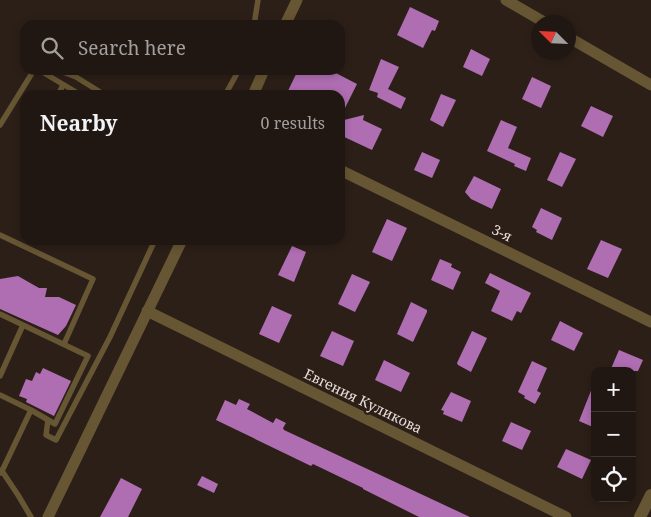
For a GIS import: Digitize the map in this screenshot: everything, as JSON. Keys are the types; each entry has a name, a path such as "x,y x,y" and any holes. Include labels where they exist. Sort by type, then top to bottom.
{"street":[{"path":"287,20 297,0"},
{"path":"506,0 532,15"},
{"path":"576,42 651,86"},
{"path":"254,90 262,75"},
{"name":"3-я","path":"345,172 651,322"},
{"path":"48,517 180,245"},
{"name":"Евгения Куликова","path":"147,311 566,517"},
{"path":"640,517 651,495"}],"lane":[{"path":"255,20 258,0"},
{"path":"22,90 31,75"},
{"path":"47,75 72,90"},
{"path":"71,75 97,90"},
{"path":"228,90 236,75"},
{"path":"60,90 63,85"},
{"path":"0,125 20,93"},
{"path":"0,235 20,244"},
{"path":"21,245 93,279 64,344"},
{"path":"48,420 46,435 56,440 110,336 153,245"},
{"path":"0,314 88,356 55,424 0,395"},
{"path":"0,376 23,325"},
{"path":"31,410 1,471 18,494 31,517"}],"building":[{"path":"410,7 439,21 435,31 432,30 423,48 397,35"},
{"path":"471,49 490,59 482,76 463,67"},
{"path":"381,59 399,67 388,89 406,98 401,109 377,97 378,93 369,90"},
{"path":"296,75 340,75 357,84 345,108 345,90 288,90"},
{"path":"532,77 551,86 541,108 522,99"},
{"path":"441,94 456,100 443,127 430,120"},
{"path":"591,106 613,116 603,137 581,126"},
{"path":"364,115 363,120 382,129 372,150 345,137 345,120"},
{"path":"501,120 517,127 508,148 531,158 526,171 487,151"},
{"path":"422,152 440,160 432,178 414,170"},
{"path":"560,152 576,159 562,187 547,180"},
{"path":"474,176 501,189 492,209 471,199 465,192"},
{"path":"541,208 562,218 552,240 536,232 537,230 532,227"},
{"path":"387,219 407,228 392,261 372,252"},
{"path":"601,240 622,249 608,278 587,269"},
{"path":"292,246 306,252 294,282 278,275"},
{"path":"440,259 452,264 451,267 461,272 453,290 431,280"},
{"path":"490,273 531,293 521,313 517,311 512,321 491,311 500,291 485,283"},
{"path":"352,274 370,282 355,312 338,304"},
{"path":"18,276 39,288 47,288 45,297 59,297 76,305 66,326 58,335 0,309 0,279"},
{"path":"411,302 427,310 413,342 397,334"},
{"path":"272,306 292,315 279,343 259,334"},
{"path":"560,321 583,333 574,351 551,340"},
{"path":"332,331 354,341 343,366 320,356"},
{"path":"472,331 487,338 471,372 457,363"},
{"path":"619,350 643,360 638,371 636,371 636,367 612,367"},
{"path":"384,360 410,373 401,392 375,380"},
{"path":"532,361 547,368 537,391 541,393 535,404 518,392"},
{"path":"43,368 71,381 54,416 26,402 27,399 19,396 26,379 32,381 36,372 40,374"},
{"path":"591,391 591,426 579,421"},
{"path":"451,392 471,401 462,422 443,414 444,411 441,410"},
{"path":"239,399 250,404 247,409 273,423 276,418 286,423 283,428 284,430 470,517 419,517 313,464 311,466 216,420 225,400 236,405"},
{"path":"511,422 531,431 522,450 502,441"},
{"path":"566,449 591,460 582,479 557,467"},
{"path":"202,476 218,484 214,493 197,485"},
{"path":"121,478 142,489 128,517 100,517"}]}
